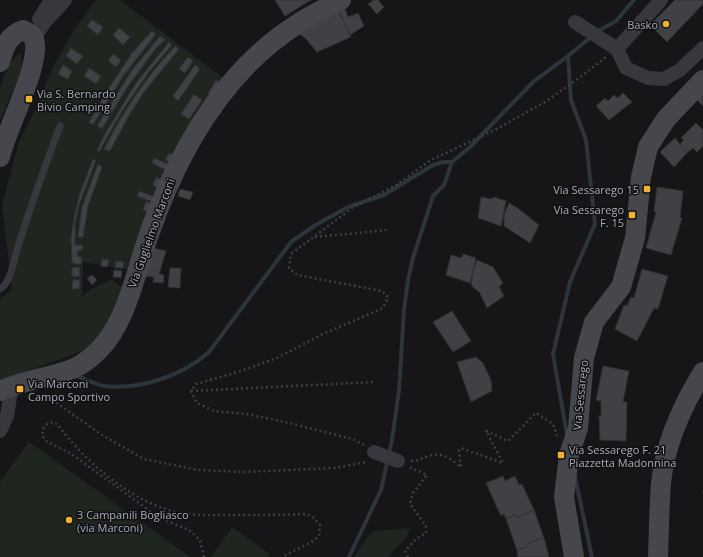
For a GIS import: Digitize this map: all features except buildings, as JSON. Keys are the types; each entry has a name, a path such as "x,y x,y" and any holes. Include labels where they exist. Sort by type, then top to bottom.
{"street":[{"path":"0,157 5,138 32,64 35,48 32,36 51,0"},
{"path":"32,36 65,0"},
{"name":"Via Guglielmo Marconi","path":"6,388 33,379 74,369 99,350 115,329 124,308 158,208 176,168 200,127 231,82 250,63 295,25 341,0"},
{"path":"618,49 661,0"},
{"path":"580,25 618,49 626,68 648,78 664,79 680,70 703,48"},
{"path":"0,62 4,49 12,37 23,30 32,36"},
{"name":"Via Sessarego","path":"574,557 564,497 569,455 578,428 584,358 594,322 621,287 635,238 641,177 648,147 666,119 703,80"},
{"path":"658,557 661,483 670,440 689,394 703,372"},
{"path":"0,431 6,416 6,388"},
{"path":"374,452 398,461"}],"lane":[{"path":"0,289 4,287 11,270 32,200 60,126"}],"path":[{"path":"191,391 196,384 238,372 278,358 323,334 383,308 388,297 382,291 297,275 289,268 291,254 352,208 396,185 431,160 497,129 545,102 582,76 598,62 618,49"},
{"path":"314,237 388,230"},
{"path":"33,379 40,391 102,435 144,460 198,470 289,471 358,464 371,461 374,452 353,439 246,414 214,411 197,403 191,391"},
{"path":"191,391 375,382"},
{"path":"398,461 418,461 433,454 448,457 461,467 459,451 461,448 503,463 486,431 508,441 536,413 553,424 562,450 569,455"},
{"path":"204,557 200,540 189,530 158,517 70,453 46,440 42,435 43,429 47,424 53,422 58,426 84,456 108,476 161,508 180,513 204,516 307,514 314,518 320,525 319,536 313,542 294,550 283,557"},
{"path":"398,461 427,475 413,493 410,504 426,526 426,533 416,539 405,551 408,557"}],"shaded area":[{"path":"96,0 120,0 223,78 130,270 83,262 82,297 90,290 112,279 126,292 115,318 90,348 0,381 0,299 12,290 2,204 19,142 36,108 53,67 75,28"},
{"path":"20,53 22,59 19,76 0,121 0,88 11,63"},
{"name":"3 Campanili Bogliasco (via Marconi)","path":"29,442 190,557 0,557 0,482"},
{"path":"232,527 270,554 268,557 211,557"},
{"path":"410,528 407,536 388,557 354,557 368,536 375,531"}],"waterway":[{"path":"567,435 553,354 570,282 595,224 586,140 571,100 568,56 598,31 616,21 634,0"},
{"path":"349,557 381,490 392,440 399,390 404,310 408,280 413,258 433,196 444,185 452,162 470,147 533,82 568,56"},
{"path":"75,376 104,386 132,386 160,380 186,368 209,352 291,242 314,226 348,207 384,195 433,165 443,162 452,162"},
{"path":"575,477 592,557"}],"place":[{"name":"Basko","path":"666,24"},
{"name":"Via S. Bernardo Bivio Camping","path":"29,99"},
{"name":"Via Sessarego 15","path":"647,189"},
{"name":"Via Sessarego F. 15","path":"632,215"},
{"name":"Via Marconi Campo Sportivo","path":"20,389"},
{"name":"Via Sessarego F. 21 Piazzetta Madonnina","path":"561,455"},
{"name":"3 Campanili Bogliasco (via Marconi)","path":"69,520"}]}
